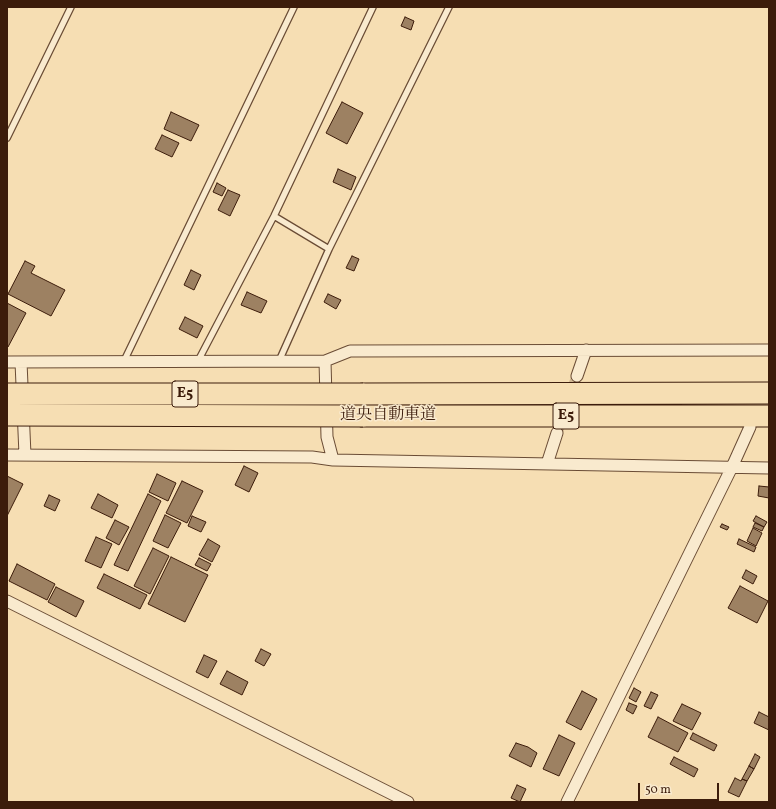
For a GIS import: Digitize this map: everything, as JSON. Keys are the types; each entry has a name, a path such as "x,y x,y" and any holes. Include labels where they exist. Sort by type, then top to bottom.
{"highway":[{"name":"道央自動車道","path":"7,394 769,394"},
{"name":"道央自動車道","path":"7,415 769,416"}],"street":[{"path":"577,376 586,350"},
{"path":"7,362 325,361 350,351 769,350"},
{"path":"325,361 327,437 333,460"},
{"path":"21,362 25,455"},
{"path":"567,802 732,468 750,427"},
{"path":"546,464 557,433"},
{"path":"7,455 312,457 333,460 769,468"},
{"path":"7,601 408,802"}],"lane":[{"path":"7,138 71,7"},
{"path":"124,361 294,7"},
{"path":"198,361 274,216 373,7"},
{"path":"279,361 329,249 449,7"},
{"path":"274,216 329,249"}],"building":[{"path":"405,17 414,21 411,30 401,26"},
{"path":"342,102 363,113 347,144 326,133"},
{"path":"171,112 199,125 191,141 164,129"},
{"path":"162,135 179,143 172,157 155,149"},
{"path":"338,169 356,177 351,190 333,182"},
{"path":"217,183 226,188 222,196 213,192"},
{"path":"228,190 240,195 230,216 218,210"},
{"path":"352,256 359,259 354,271 346,268"},
{"path":"25,261 35,266 31,273 65,290 51,316 8,294"},
{"path":"191,270 201,275 194,290 184,285"},
{"path":"247,292 267,301 261,313 241,305"},
{"path":"328,294 341,300 336,309 324,302"},
{"path":"7,303 26,313 8,347 7,346"},
{"path":"185,317 203,326 197,338 179,329"},
{"path":"244,466 258,473 249,492 235,485"},
{"path":"157,474 176,483 168,501 149,492"},
{"path":"7,476 23,484 7,516"},
{"path":"182,481 203,491 187,523 166,513"},
{"path":"759,486 769,487 769,498 758,496"},
{"path":"98,494 118,505 112,518 91,508"},
{"path":"148,494 161,501 128,571 114,565"},
{"path":"49,495 60,500 55,511 44,506"},
{"path":"165,515 181,523 168,548 153,541"},
{"path":"192,516 206,522 201,532 188,526"},
{"path":"756,516 767,522 764,527 753,521"},
{"path":"115,520 129,527 119,545 106,538"},
{"path":"755,523 764,527 762,531 753,527"},
{"path":"722,524 729,527 727,530 720,527"},
{"path":"753,528 762,533 756,546 747,541"},
{"path":"96,537 112,544 101,568 85,561"},
{"path":"208,539 220,546 212,562 199,555"},
{"path":"739,539 756,547 754,552 737,544"},
{"path":"153,548 169,556 150,594 134,586"},
{"path":"171,557 208,575 185,622 148,604"},
{"path":"199,558 211,564 207,571 195,565"},
{"path":"17,564 55,584 47,600 9,581"},
{"path":"746,570 757,576 753,584 742,578"},
{"path":"104,574 147,595 140,609 97,588"},
{"path":"740,586 768,601 757,623 728,608"},
{"path":"56,587 84,601 76,617 48,602"},
{"path":"261,649 271,654 264,666 255,661"},
{"path":"204,655 217,661 208,678 196,672"},
{"path":"227,671 248,682 242,695 220,684"},
{"path":"634,688 641,692 636,702 629,698"},
{"path":"582,691 597,699 581,730 566,722"},
{"path":"651,692 658,695 651,709 644,706"},
{"path":"629,703 637,706 633,714 626,710"},
{"path":"682,704 701,713 692,730 673,721"},
{"path":"759,712 769,717 769,730 754,723"},
{"path":"658,717 688,733 678,752 648,737"},
{"path":"693,733 717,745 714,751 690,739"},
{"path":"559,735 575,743 559,776 543,769"},
{"path":"516,743 528,747 537,753 531,767 509,756"},
{"path":"755,754 760,757 754,769 749,766"},
{"path":"674,757 698,769 694,777 670,764"},
{"path":"749,766 754,769 747,781 742,779"},
{"path":"735,778 741,781 742,779 747,781 739,797 728,792"},
{"path":"517,785 526,789 520,802 511,798"}],"tunnel":[{"path":"557,433 577,376"}]}
